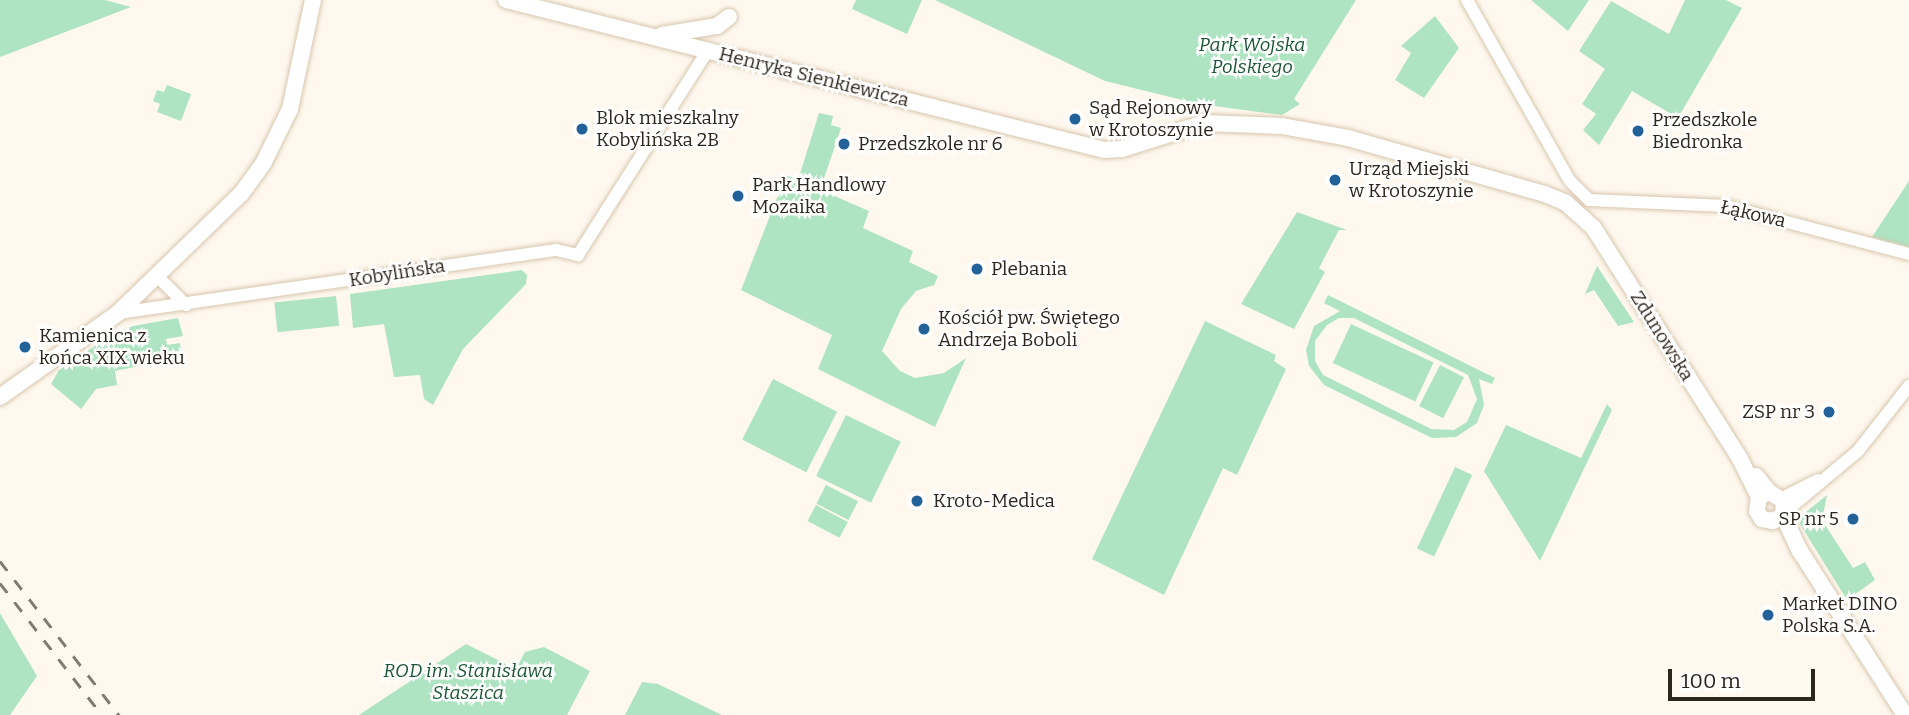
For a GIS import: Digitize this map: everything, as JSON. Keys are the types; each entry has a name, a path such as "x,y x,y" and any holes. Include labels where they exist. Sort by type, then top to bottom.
{"main road":[{"path":"118,313 219,219 271,149 297,89 313,0"},
{"name":"Henryka Sienkiewicza","path":"506,0 1090,147 1122,149 1205,123 1297,128 1534,191 1563,201 1582,215"},
{"path":"653,37 717,26 729,17"},
{"name":"Zdunowska","path":"1582,215 1740,459 1775,506 1800,551 1905,715"},
{"name":"Kobylińska","path":"0,397 118,313"}],"street":[{"name":"Łąkowa","path":"1467,0 1570,181 1593,202 1726,206 1909,254"},
{"name":"Kobylińska","path":"118,313 556,250 578,255 708,50"},
{"path":"158,277 186,305"},
{"path":"1775,506 1825,477 1858,451 1909,386"}],"green space":[{"path":"0,0 105,0 131,7 0,57"},
{"path":"856,0 922,0 907,34 852,9"},
{"name":"Park Wojska Polskiego","path":"935,0 1356,0 1294,99 1300,104 1282,115 1199,104 1105,81"},
{"path":"1531,0 1589,0 1568,31"},
{"path":"1685,0 1726,0 1742,8 1678,118 1632,91 1599,145 1583,130 1596,114 1582,104 1605,69 1579,51 1611,1 1669,34"},
{"path":"1435,16 1459,48 1424,98 1395,80 1411,53 1401,46"},
{"path":"167,85 191,94 181,121 157,112 160,104 153,101 157,90 164,92"},
{"path":"819,113 833,116 831,125 841,128 821,187 799,177"},
{"path":"786,175 869,211 863,228 913,251 909,262 938,276 934,285 916,291 901,309 882,351 900,371 915,378 944,373 966,358 935,427 818,369 832,335 741,290"},
{"path":"1909,181 1909,247 1872,237"},
{"path":"1297,212 1347,230 1339,230 1319,268 1325,272 1294,329 1241,304"},
{"path":"1597,266 1634,322 1618,326 1594,290 1585,294"},
{"path":"522,270 527,275 526,284 463,349 433,405 424,399 420,375 394,377 384,324 353,328 350,294"},
{"path":"1328,295 1495,378 1492,384 1479,379 1484,405 1477,423 1456,437 1432,438 1324,385 1309,366 1306,350 1314,326 1340,311 1324,303","holes":["1339,318 1354,318 1468,375 1477,399 1467,422 1454,430 1431,429 1323,375 1315,361 1315,341 1327,325"]},
{"path":"336,296 339,326 277,332 274,302"},
{"path":"178,318 183,336 166,339 167,345 180,343 181,351 144,356 144,365 115,371 117,385 96,389 81,409 51,384 59,370 110,336 133,326"},
{"path":"1205,321 1276,355 1274,361 1286,369 1237,475 1223,468 1164,595 1092,559"},
{"path":"1351,324 1433,362 1415,401 1333,363"},
{"path":"1440,365 1464,377 1443,418 1419,406"},
{"path":"773,379 837,412 806,472 742,440"},
{"path":"1607,404 1612,410 1540,561 1484,471 1506,425 1581,458"},
{"path":"846,415 901,442 871,503 816,476"},
{"path":"1455,467 1472,475 1434,557 1417,549"},
{"path":"826,485 858,501 849,520 816,504"},
{"path":"1827,495 1822,520 1853,568 1865,562 1875,580 1847,600 1800,524 1802,515"},
{"path":"816,505 848,522 839,538 808,521"},
{"path":"0,613 37,676 10,715 0,715"},
{"name":"ROD im. Stanisława Staszica","path":"466,644 516,669 525,652 544,647 590,671 567,715 359,715"},
{"path":"642,682 658,684 722,715 625,715"}],"railway":[{"path":"0,561 119,715"},
{"path":"0,583 102,715"}],"place":[{"name":"Sąd Rejonowy w Krotoszynie","path":"1075,119"},
{"name":"Blok mieszkalny Kobylińska 2B","path":"582,129"},
{"name":"Przedszkole Biedronka","path":"1638,131"},
{"name":"Przedszkole nr 6","path":"844,144"},
{"name":"Urząd Miejski w Krotoszynie","path":"1335,180"},
{"name":"Park Handlowy Mozaika","path":"738,196"},
{"name":"Plebania","path":"977,269"},
{"name":"Kościół pw. Świętego Andrzeja Boboli","path":"924,329"},
{"name":"Kamienica z końca XIX wieku","path":"25,347"},
{"name":"ZSP nr 3","path":"1829,412"},
{"name":"Kroto-Medica","path":"917,501"},
{"name":"SP nr 5","path":"1853,519"},
{"name":"Market DINO Polska S.A.","path":"1768,615"}]}
